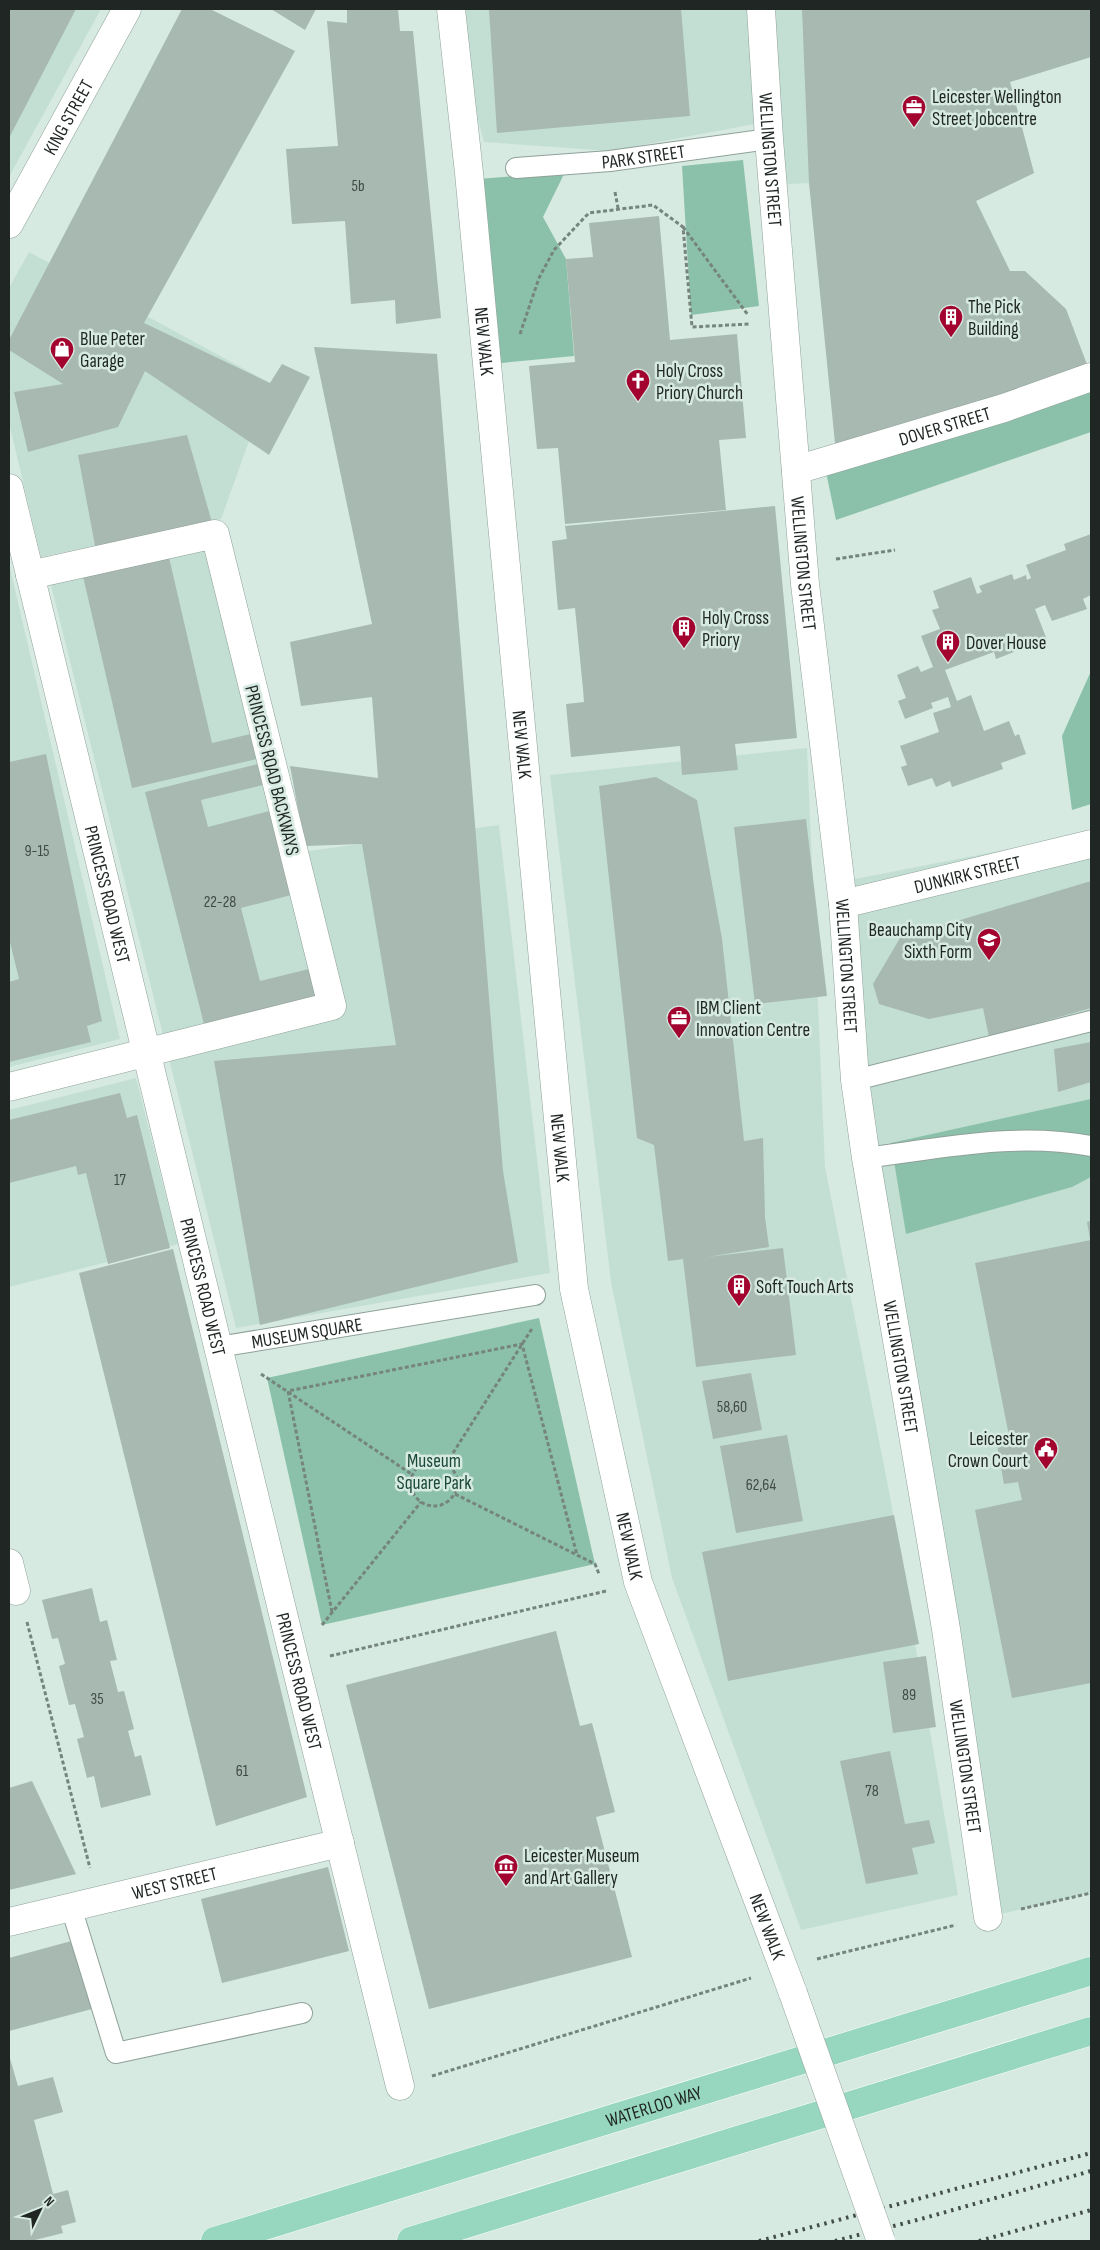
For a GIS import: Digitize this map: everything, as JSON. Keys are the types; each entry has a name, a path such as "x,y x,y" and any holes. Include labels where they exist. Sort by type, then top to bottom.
{"main road":[{"name":"WATERLOO WAY","path":"215,2241 1091,1971"},
{"path":"411,2241 1091,2031"}],"street":[{"name":"KING STREET","path":"9,224 127,9"},
{"name":"NEW WALK","path":"451,9 469,173 574,1289 638,1582 783,1967 881,2241"},
{"name":"WELLINGTON STREET","path":"761,9 769,139 803,563 843,904 855,1080 866,1158 946,1629 988,1917"},
{"name":"DOVER STREET","path":"796,470 1004,408 1091,376"},
{"name":"PRINCESS ROAD WEST","path":"9,488 400,2086"},
{"name":"PRINCESS ROAD BACKWAYS","path":"30,575 215,534 332,1006 147,1052"},
{"name":"DUNKIRK STREET","path":"843,904 1091,844"},
{"path":"9,1087 147,1052"},
{"path":"9,1563 16,1591"},
{"name":"WEST STREET","path":"9,1922 340,1843"}],"lane":[{"name":"PARK STREET","path":"516,168 610,161 769,139"},
{"path":"855,1080 1091,1021"},
{"path":"866,1158 1006,1140 1065,1141 1091,1146"},
{"name":"MUSEUM SQUARE","path":"218,1347 535,1295"},
{"path":"71,1907 116,2053 302,2013"}],"path":[{"path":"519,336 539,278 554,250 589,213 653,206 683,227 754,324 692,327 683,227"},
{"path":"803,563 895,550"},
{"path":"446,1464 537,1321"},
{"path":"332,1612 288,1391 522,1344"},
{"path":"522,1344 576,1555"},
{"name":"MUSEUM SQUARE","path":"218,1347 288,1391 413,1475"},
{"path":"952,1466 999,1458"},
{"path":"433,1460 446,1464 452,1469 458,1482 455,1494 443,1505 435,1507 421,1502 413,1492 411,1484 413,1475 424,1463 433,1460"},
{"path":"455,1494 595,1564 607,1591"},
{"path":"322,1633 322,1625 421,1502"},
{"path":"296,1667 323,1658 638,1582"},
{"path":"16,1591 27,1619 98,1901"},
{"path":"400,2086 783,1967 1091,1894"}],"shaded area":[{"path":"9,9 101,9 9,177"},
{"path":"451,9 1091,9 1091,57 1010,82 1034,173 976,201 809,183 773,185 755,124 610,151 484,142 454,33"},
{"path":"29,252 270,383 221,519 41,557 9,423 9,288"},
{"path":"218,545 294,853 499,825 550,1273 236,1328 51,585"},
{"path":"9,564 120,1039 9,1067"},
{"path":"807,748 825,1167 889,1491 958,1895 801,1930 672,1578 611,1282 550,775"},
{"path":"1091,833 1091,1893 988,1917 866,1158 850,880"},
{"path":"136,1078 178,1244 9,1287 9,1110"}],"green space":[{"path":"743,160 759,306 691,315 682,166"},
{"path":"565,172 543,217 566,259 574,356 501,363 478,179"},
{"path":"1091,386 1091,432 836,520 826,472"},
{"path":"1091,671 1091,804 1072,810 1062,736"},
{"path":"1091,1099 1091,1177 1072,1187 906,1234 891,1143"},
{"name":"Museum Square Park","path":"539,1318 595,1564 322,1625 267,1378"}],"building":[{"path":"9,9 76,9 9,138"},
{"path":"182,9 210,9 295,51 144,323 270,383 282,364 310,377 269,455 145,371 118,427 28,452 14,392 63,384 9,350 9,340"},
{"path":"271,9 316,9 305,30"},
{"path":"347,9 398,9 400,31 413,31 441,318 396,324 395,300 351,304 345,221 292,224 286,149 338,146 327,21 347,23"},
{"path":"489,9 681,9 690,116 497,133"},
{"path":"802,9 1091,9 1091,57 1010,82 1034,173 976,201 1010,271 1025,271 1066,309 1088,367 836,453 809,183"},
{"name":"Holy Cross Priory Church","path":"659,216 670,340 737,334 746,438 719,440 726,510 565,524 558,448 537,449 529,366 575,362 566,259 593,257 589,223"},
{"path":"314,347 437,354 503,1171 518,1262 260,1325 214,1061 396,1045 362,844 305,846 290,766 378,778 372,697 301,706 290,642 372,624"},
{"path":"187,435 213,526 96,551 78,455"},
{"name":"Holy Cross Priory","path":"775,506 797,738 735,744 738,770 682,775 680,746 571,757 566,704 584,702 583,689 575,608 558,610 552,541 567,539 565,526"},
{"name":"Dover House","path":"1091,534 1091,595 1083,599 1087,609 1052,621 1045,605 1035,609 1047,640 1023,649 1018,637 1009,640 1014,652 996,659 994,652 945,670 957,701 971,695 984,731 1009,721 1015,736 1019,734 1026,754 1001,763 1003,769 952,787 950,781 936,787 932,778 908,786 901,767 907,765 900,746 939,732 933,713 951,707 948,697 931,703 933,708 905,719 898,701 906,698 897,675 918,666 921,672 933,667 921,636 940,629 932,610 939,608 933,591 971,577 977,594 982,592 979,586 1012,574 1014,580 1026,575 1027,580 1031,578 1026,565 1066,550 1064,544"},
{"path":"168,553 212,743 255,733 261,758 132,788 82,572"},
{"path":"46,754 102,1021 87,1026 91,1042 9,1062 9,982 19,979 9,938 9,762"},
{"path":"262,763 267,784 201,800 208,827 273,810 295,894 241,908 260,981 313,968 322,1003 206,1032 145,792"},
{"name":"IBM Client Innovation Centre","path":"656,777 697,800 722,939 744,1141 763,1138 765,1217 769,1247 707,1257 783,1248 796,1355 696,1367 683,1259 668,1261 654,1145 637,1138 599,786"},
{"path":"806,819 827,996 755,1004 734,827"},
{"name":"Beauchamp City Sixth Form","path":"1091,881 1091,1008 989,1037 983,1008 929,1019 879,1004 873,984 900,938"},
{"path":"1091,1042 1091,1082 1058,1092 1054,1049"},
{"path":"120,1093 127,1118 137,1115 170,1248 108,1264 86,1173 78,1175 76,1166 9,1183 9,1120"},
{"path":"1091,1221 1091,1239 1090,1239 1087,1222"},
{"name":"Leicester Crown Court","path":"1091,1240 1091,1683 1012,1698 975,1510 1022,1500 1018,1482 1004,1484 996,1439 1009,1436 975,1263"},
{"path":"173,1249 307,1797 216,1826 79,1273"},
{"path":"751,1373 762,1430 713,1439 702,1381"},
{"path":"787,1435 803,1521 736,1533 720,1446"},
{"path":"894,1515 919,1644 728,1681 702,1552"},
{"path":"92,1588 100,1622 107,1620 117,1660 110,1661 118,1692 124,1691 134,1729 128,1731 135,1757 141,1755 151,1795 101,1808 94,1776 87,1778 77,1739 84,1737 75,1704 69,1705 59,1666 65,1664 58,1638 52,1639 42,1600"},
{"name":"Leicester Museum and Art Gallery","path":"556,1631 580,1726 592,1723 615,1812 596,1817 632,1957 429,2009 346,1685"},
{"path":"926,1656 936,1727 893,1733 883,1662"},
{"path":"890,1751 905,1824 929,1820 935,1843 912,1848 918,1874 866,1884 840,1761"},
{"path":"32,1781 76,1874 9,1890 9,1788"},
{"path":"328,1867 349,1951 222,1983 201,1899"},
{"path":"75,1940 92,2009 9,2031 9,1958"},
{"path":"9,2055 18,2086 53,2077 63,2112 34,2120 53,2194 68,2190 76,2222 61,2226 63,2233 31,2241 9,2241"}],"railway":[{"path":"759,2241 1091,2153"},
{"path":"835,2241 1091,2171"},
{"path":"979,2241 1091,2210"}],"place":[{"name":"Leicester Wellington Street Jobcentre","path":"914,128"},
{"name":"The Pick Building","path":"951,338"},
{"name":"Blue Peter Garage","path":"62,370"},
{"name":"Holy Cross Priory Church","path":"638,402"},
{"name":"Holy Cross Priory","path":"684,649"},
{"name":"Dover House","path":"948,663"},
{"name":"Beauchamp City Sixth Form","path":"989,961"},
{"name":"IBM Client Innovation Centre","path":"679,1039"},
{"name":"Soft Touch Arts","path":"739,1307"},
{"name":"Leicester Crown Court","path":"1046,1470"},
{"name":"Leicester Museum and Art Gallery","path":"506,1887"}]}
